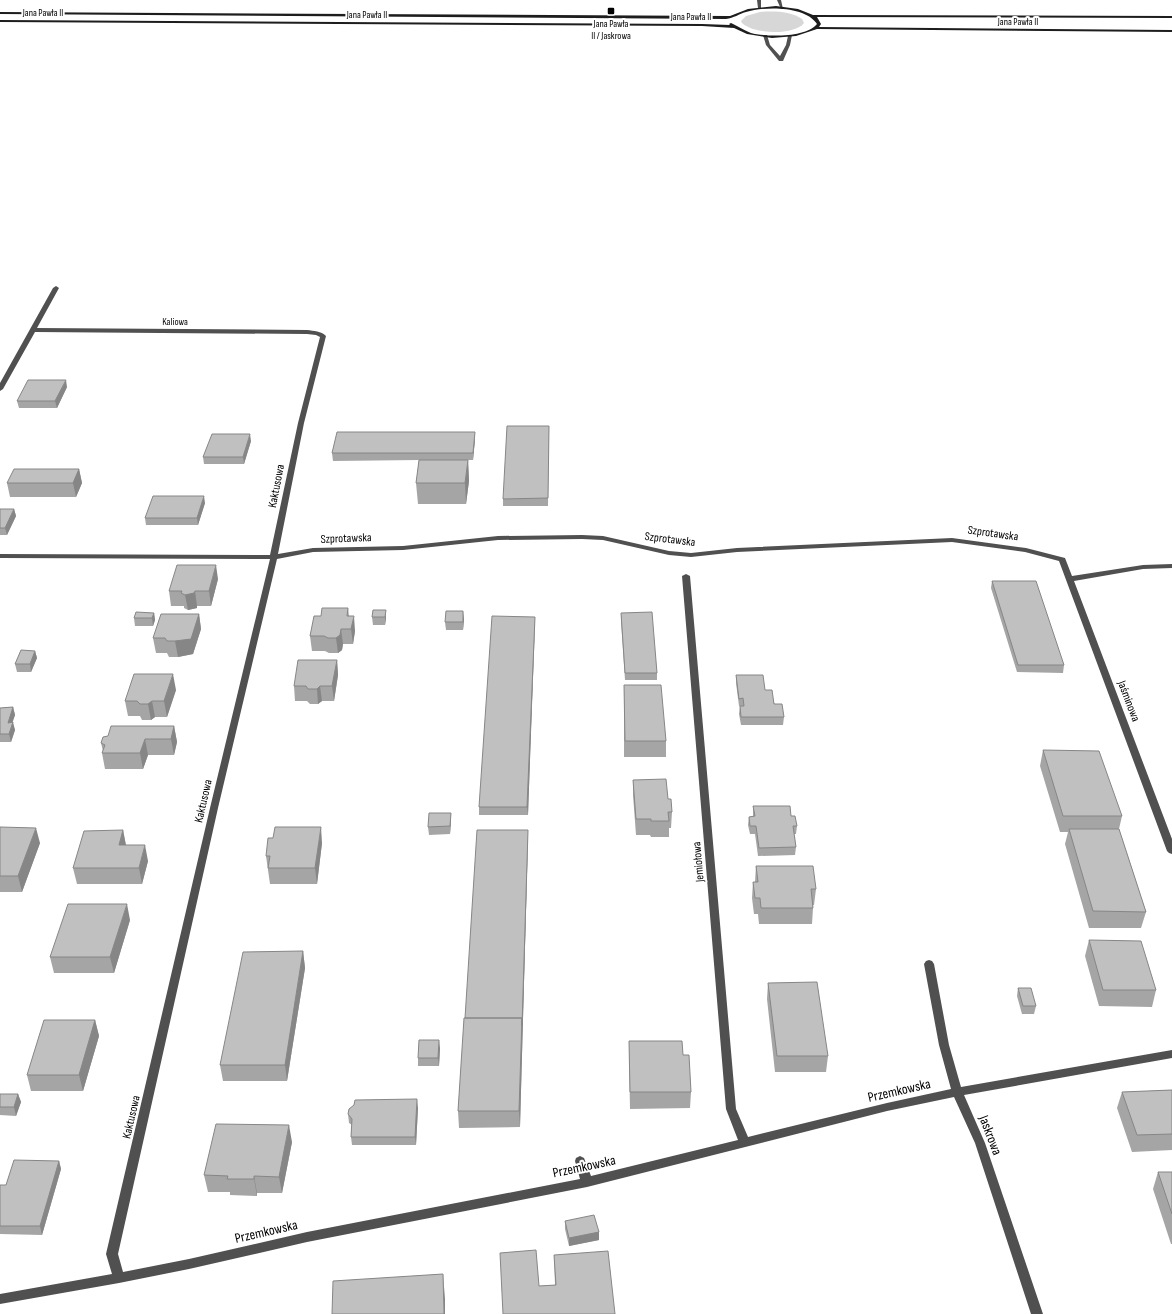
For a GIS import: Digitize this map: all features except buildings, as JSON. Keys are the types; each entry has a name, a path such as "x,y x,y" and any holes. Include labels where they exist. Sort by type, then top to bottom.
{"street":[{"path":"759,0 760,8"},
{"path":"779,0 782,8"},
{"name":"Jana Pawła II","path":"0,13 732,17 739,12 760,8 782,8 805,12 813,16 1172,17"},
{"path":"813,16 818,20 819,24 816,28"},
{"path":"732,17 730,24 734,27"},
{"name":"Jana Pawła II","path":"0,21 702,25 734,27 742,31 765,36 790,36 801,34 816,28 1172,31"},
{"path":"765,36 768,45 781,60 788,45 790,36"},
{"path":"0,388 56,288"},
{"name":"Kaliowa","path":"33,330 317,333"},
{"name":"Kaktusowa","path":"119,1278 112,1254 216,801 274,557 301,423 323,336 317,333"},
{"name":"Szprotawska","path":"0,556 274,557 313,550 403,548 498,538 582,537 603,538 669,553 691,555 737,550 803,546 952,540 1026,550 1062,560"},
{"name":"Jaśminowa","path":"1062,560 1172,851"},
{"path":"1070,579 1143,567 1172,566"},
{"name":"Jemiołowa","path":"686,576 731,1109 745,1143"},
{"name":"Jaskrowa","path":"929,964 944,1045 957,1092 980,1143 1037,1314"},
{"name":"Przemkowska","path":"0,1299 119,1278 307,1237 587,1182 887,1107 957,1092 1172,1054"},
{"path":"580,1161 587,1182"}],"shaded area":[{"path":"760,12 792,14 802,19 804,23 792,30 773,32 747,27 742,23 741,21 746,16"}],"place":[{"name":"Jana Pawła II / Jaskrowa","path":"611,11"}]}
